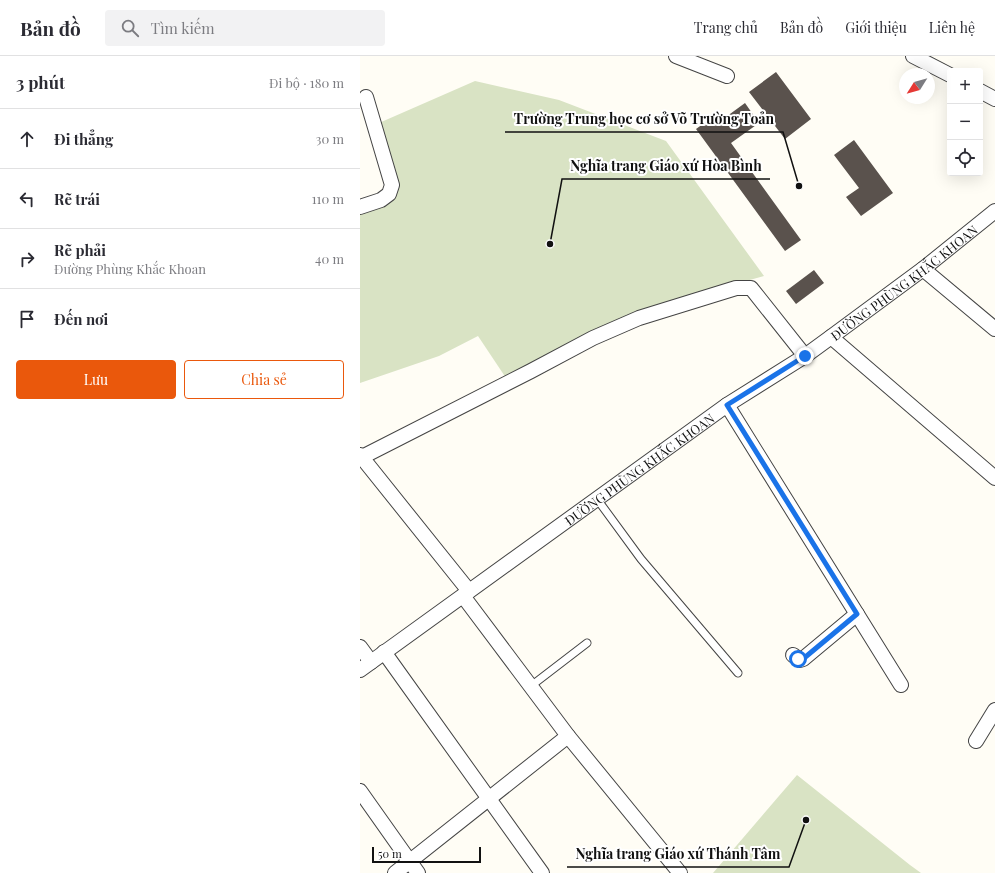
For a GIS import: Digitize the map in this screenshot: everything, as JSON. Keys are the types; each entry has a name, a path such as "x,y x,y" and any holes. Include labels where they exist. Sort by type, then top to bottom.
{"street":[{"path":"676,56 727,76"},
{"path":"913,56 947,73"},
{"path":"983,93 995,99"},
{"path":"360,206 381,200 389,194 392,185 366,97"},
{"name":"ĐƯỜNG PHÙNG KHẮC KHOAN","path":"365,666 727,405 805,356 923,269 995,211"},
{"path":"923,269 995,328"},
{"path":"680,873 568,736 466,593 361,456 531,371 593,338 639,318 736,288 751,288 805,356"},
{"path":"831,337 995,478"},
{"path":"727,405 901,685"},
{"path":"793,655 800,660 857,614"},
{"path":"360,647 365,666"},
{"path":"384,652 488,800 542,873"},
{"path":"976,741 995,710"},
{"path":"395,873 414,867 488,800 568,736"},
{"path":"360,791 414,867"}],"lane":[{"path":"597,499 641,560 738,673"},
{"path":"531,686 587,643"}],"green space":[{"path":"475,81 559,100 666,141 764,276 739,283 506,378 478,336 439,356 360,383 360,212 393,198 379,123"},
{"path":"797,775 910,865 921,873 713,873"}],"building":[{"path":"776,72 811,119 785,139 749,92"},
{"path":"745,103 759,123 731,143 801,240 785,251 696,129 714,116 719,122"},
{"path":"854,140 893,193 861,216 846,197 859,188 834,155"},
{"path":"814,270 824,283 796,304 786,291"}],"place":[{"name":"Trường Trung học cơ sở Võ Trường Toản","path":"799,186"},
{"name":"Nghĩa trang Giáo xứ Hòa Bình","path":"550,244"},
{"name":"Nghĩa trang Giáo xứ Thánh Tâm","path":"806,820"}],"route":[{"path":"798,659 803,659 857,614 727,405 805,356"}]}
